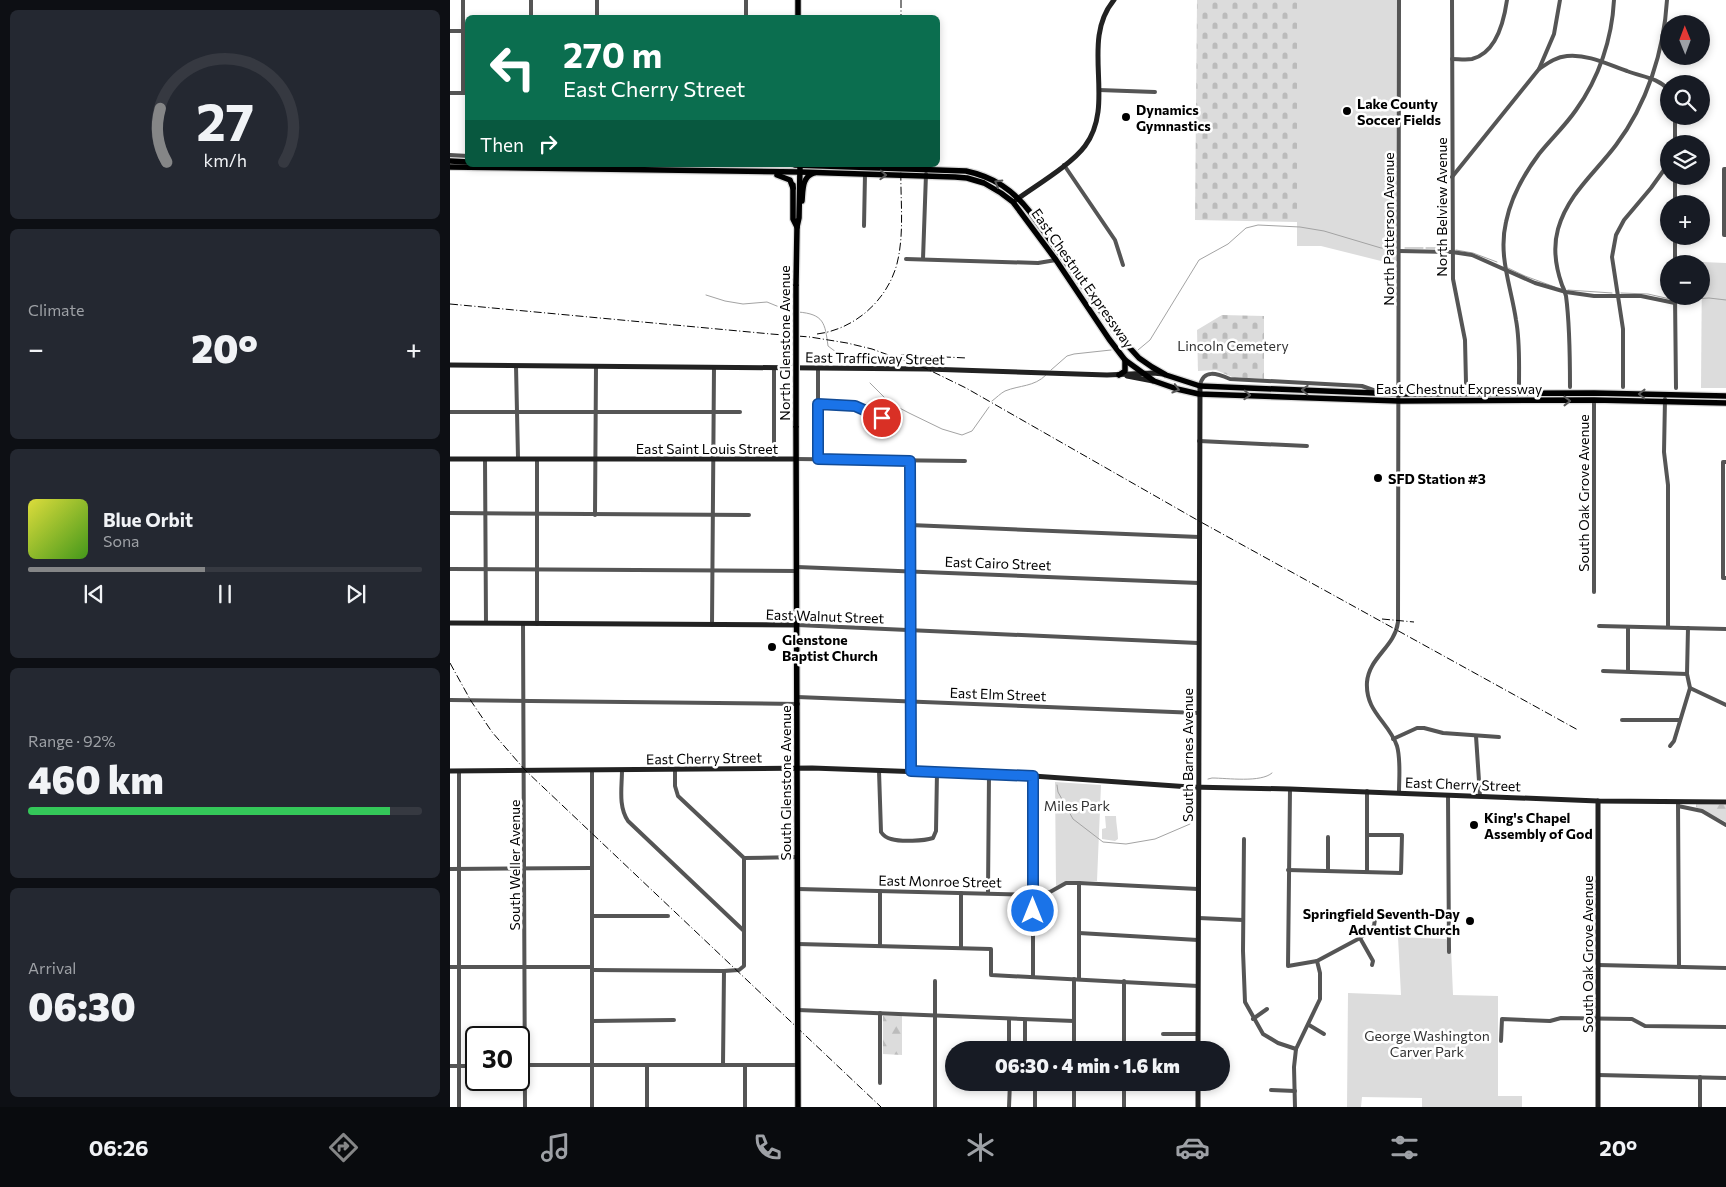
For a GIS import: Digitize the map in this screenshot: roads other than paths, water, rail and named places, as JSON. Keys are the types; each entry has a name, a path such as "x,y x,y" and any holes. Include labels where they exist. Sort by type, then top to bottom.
{"main road":[{"path":"798,0 798,15"},
{"path":"450,162 465,162"},
{"name":"East Chestnut Expressway","path":"450,167 596,167 720,171 797,167 816,172 967,178 975,180 993,188 1013,202 1056,260 1125,360 1154,381 1199,394 1399,401 1594,400 1726,403"},
{"name":"North Glenstone Avenue","path":"796,227 793,219 793,188 797,167"},
{"name":"North Glenstone Avenue","path":"796,459 796,227 799,218 797,167"},
{"name":"East Chestnut Expressway","path":"884,167 966,171 981,174 998,182 1019,198 1125,343 1139,358 1166,375 1200,386 1399,394 1594,393 1726,396"},
{"path":"720,171 782,175 790,180 793,188"},
{"path":"799,218 805,179 816,172"},
{"path":"1119,375 1125,371 1125,360"},
{"name":"South Glenstone Avenue","path":"796,459 798,1107"}],"street":[{"path":"464,0 465,16"},
{"path":"531,0 531,15"},
{"path":"597,0 597,15"},
{"path":"746,0 746,15"},
{"path":"1013,202 1077,156 1086,145 1094,130 1098,115 1098,40 1100,22 1114,0"},
{"name":"North Patterson Avenue","path":"1393,739 1370,704 1367,682 1374,662 1387,648 1397,630 1399,595 1399,0"},
{"name":"North Belview Avenue","path":"1452,0 1452,252 1454,288 1465,340 1466,383"},
{"path":"1452,59 1472,59 1492,46 1504,18 1507,0"},
{"path":"1452,177 1539,69 1554,34 1560,0"},
{"path":"1519,384 1516,319 1505,268 1503,248 1506,222 1513,198 1525,175 1590,90 1602,61 1609,37 1614,0"},
{"path":"1570,387 1569,322 1566,292 1562,285 1556,262 1555,248 1558,229 1568,205 1580,187 1616,145 1634,117 1652,78 1660,49 1667,0"},
{"path":"450,30 465,31"},
{"path":"1539,69 1552,60 1565,56 1583,56 1652,78 1660,82"},
{"path":"1545,57 1552,60"},
{"path":"1099,90 1155,92"},
{"path":"450,94 465,93"},
{"path":"450,156 465,156"},
{"path":"1064,165 1115,240 1123,265"},
{"path":"863,167 866,174 864,226"},
{"path":"923,259 926,169"},
{"path":"1726,169 1724,169 1724,235 1726,235"},
{"path":"1623,387 1622,328 1612,257 1616,235 1624,220 1660,175"},
{"path":"1400,251 1452,252 1472,255 1505,268 1535,283 1566,292 1594,296 1641,296 1660,299"},
{"path":"906,258 1038,263 1056,260"},
{"path":"1675,305 1676,388"},
{"name":"East Trafficway Street","path":"450,365 964,370 1053,374 1119,375 1143,373 1166,375"},
{"path":"516,366 518,458"},
{"path":"595,515 596,366"},
{"path":"712,624 714,367"},
{"path":"774,368 774,459"},
{"path":"818,368 818,459"},
{"path":"1200,386 1201,379 1206,375 1212,374 1230,380 1362,386 1381,393"},
{"name":"East Trafficway Street","path":"1119,375 1154,381"},
{"name":"South Barnes Avenue","path":"1198,1041 1200,386"},
{"name":"South Oak Grove Avenue","path":"1594,393 1594,592"},
{"path":"1665,394 1664,452 1667,473 1668,628"},
{"path":"818,404 855,406 877,415 887,422"},
{"path":"450,412 740,412"},
{"path":"1199,441 1307,446"},
{"name":"East Saint Louis Street","path":"450,459 818,459 965,462"},
{"path":"485,459 486,623"},
{"path":"537,459 537,624"},
{"path":"910,461 911,771"},
{"path":"1724,462 1724,578"},
{"path":"450,513 748,515"},
{"path":"910,525 1199,537"},
{"name":"East Cairo Street","path":"450,569 797,569 910,571 1199,583"},
{"name":"East Walnut Street","path":"450,623 797,625 1198,643"},
{"name":"South Weller Avenue","path":"524,624 525,1026"},
{"path":"1598,626 1726,629"},
{"path":"1628,627 1628,672"},
{"path":"1670,746 1674,741 1690,688 1687,674 1688,628"},
{"path":"1604,671 1687,674"},
{"path":"1690,688 1726,705"},
{"name":"East Elm Street","path":"798,697 1198,713"},
{"path":"450,700 798,704"},
{"path":"1622,720 1680,720"},
{"path":"1399,792 1399,755 1393,739 1417,728 1443,733 1499,736"},
{"path":"1476,736 1480,796"},
{"name":"East Cherry Street","path":"450,771 798,768 990,774 1167,785 1174,783 1200,786 1678,804 1726,802"},
{"path":"675,769 675,788 678,796 744,858 798,857"},
{"path":"592,770 592,1107"},
{"path":"622,770 622,804 628,821 745,931"},
{"path":"459,771 459,1107"},
{"path":"879,771 880,832 891,840 927,840 933,838 936,832 937,772"},
{"path":"988,893 990,774"},
{"path":"1033,776 1033,977"},
{"path":"1290,788 1288,966 1317,961 1360,938 1374,926 1375,918"},
{"path":"1367,791 1367,872"},
{"path":"1448,795 1448,952"},
{"name":"South Oak Grove Avenue","path":"1598,800 1598,1107"},
{"path":"1679,967 1678,804 1702,812 1726,825"},
{"path":"1288,870 1402,873 1402,835 1367,834"},
{"path":"1328,837 1328,870"},
{"path":"1244,839 1245,1002 1263,1034 1278,1043 1296,1049"},
{"path":"450,967 737,970 742,968 745,961 744,858"},
{"path":"450,869 592,868"},
{"name":"East Monroe Street","path":"798,889 1033,895 1050,892 1066,883 1079,883 1198,889"},
{"path":"1074,1041 1079,933 1079,883"},
{"path":"880,891 880,945"},
{"path":"961,892 961,948"},
{"path":"592,916 668,916"},
{"path":"1198,918 1243,920"},
{"path":"1079,933 1198,940"},
{"path":"1360,938 1373,961 1372,965"},
{"path":"798,944 991,949 991,975 1198,986"},
{"path":"1295,1107 1296,1049 1320,998 1320,974 1317,961"},
{"path":"1598,966 1726,968"},
{"path":"723,1065 724,971"},
{"path":"935,981 935,1107"},
{"path":"1124,981 1124,1041"},
{"path":"1254,1019 1267,1009"},
{"path":"798,1010 1074,1021"},
{"path":"880,1013 880,1083"},
{"path":"1501,1041 1502,1019 1550,1021 1561,1018 1632,1019 1646,1026 1726,1027"},
{"path":"1009,1019 1009,1041"},
{"path":"592,1021 674,1020"},
{"path":"1025,1020 1025,1041"},
{"path":"1308,1025 1324,1034"},
{"path":"1163,1034 1198,1034"},
{"path":"745,1065 745,1107"},
{"path":"530,1066 798,1065"},
{"path":"450,1066 465,1066"},
{"path":"647,1066 647,1107"},
{"path":"1598,1075 1726,1078"},
{"path":"1700,1077 1700,1107"},
{"path":"1271,1090 1295,1091"},
{"name":"South Weller Avenue","path":"525,1091 525,1107"},
{"path":"1009,1107 1010,1091"},
{"path":"1035,1091 1035,1107"},
{"path":"1074,1091 1074,1107"},
{"path":"1124,1091 1124,1107"},
{"path":"1198,1091 1198,1107"}],"waterway":[{"path":"1138,350 1150,340 1199,260 1228,244 1246,228 1258,225 1300,227 1324,231 1381,248 1396,248"},
{"path":"1405,248 1423,248"},
{"path":"1426,248 1449,248"},
{"path":"1456,250 1473,253 1497,262"},
{"path":"1508,268 1555,287"},
{"path":"1568,290 1612,293"},
{"path":"1621,293 1648,294 1660,297"},
{"path":"706,295 743,304 767,302 794,312"},
{"path":"1710,298 1726,300"},
{"path":"798,312 813,315 822,321 826,331 828,346 848,361"},
{"path":"1051,370 1067,356 1111,350"},
{"path":"992,401 1005,391 1032,384 1046,375"},
{"path":"870,383 890,403 942,429 962,435 972,431 989,407"},
{"path":"1208,779 1252,779 1272,773"},
{"path":"1057,785 1058,792 1073,819 1103,842 1126,844 1155,839 1190,824"}],"railway":[{"path":"901,0 901,15"},
{"path":"817,334 832,331 859,317 871,308 889,283 899,254 902,221 901,167"},
{"path":"450,304 810,337 872,349 927,369 966,388 1199,521 1578,730"},
{"path":"901,355 967,358"},
{"path":"1382,619 1414,622"},
{"path":"450,663 471,701 492,732 525,770 881,1107"}],"place":[{"name":"Lake County Soccer Fields","path":"1347,111"},
{"name":"Dynamics Gymnastics","path":"1126,117"},
{"name":"SFD Station #3","path":"1378,478"},
{"name":"Glenstone Baptist Church","path":"772,647"},
{"name":"King's Chapel Assembly of God","path":"1474,825"},
{"name":"Springfield Seventh-Day Adventist Church","path":"1470,921"}],"park label":[{"name":"Lincoln Cemetery","path":"1233,345"},
{"name":"Miles Park","path":"1077,805"},
{"name":"George Washington Carver Park","path":"1427,1044"}]}
